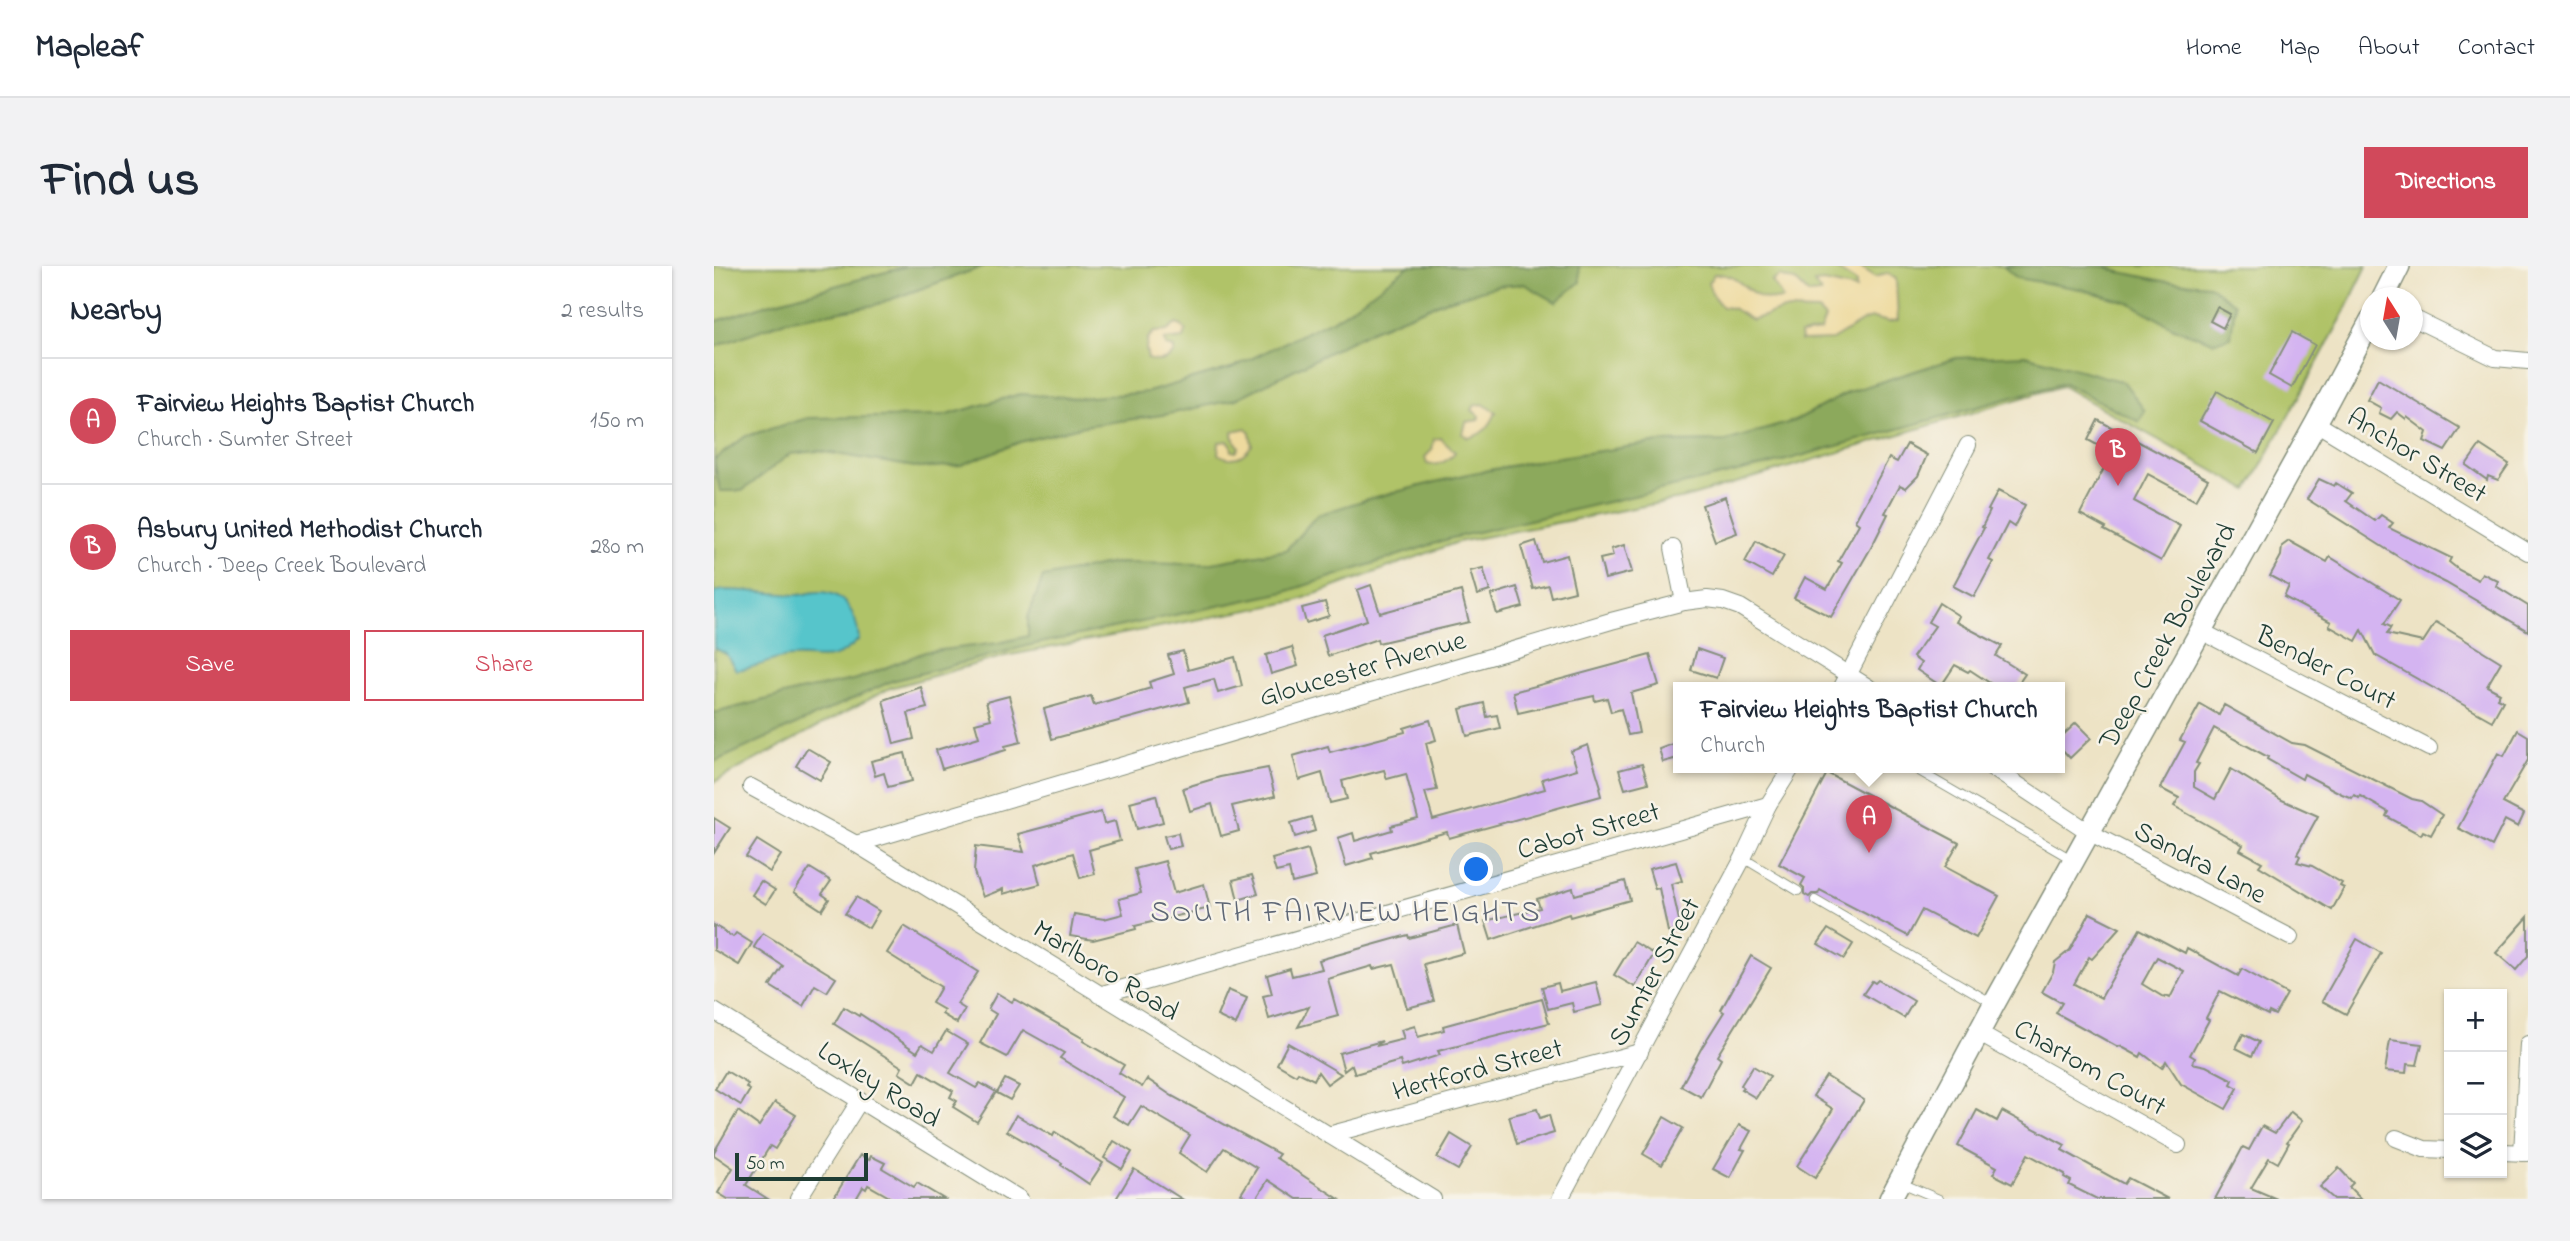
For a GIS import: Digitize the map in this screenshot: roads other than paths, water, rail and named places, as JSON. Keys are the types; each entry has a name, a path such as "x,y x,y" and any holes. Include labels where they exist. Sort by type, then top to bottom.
{"street":[{"path":"2388,287 2399,266"},
{"path":"2423,323 2495,358 2528,361"},
{"name":"Deep Creek Boulevard","path":"1895,1191 1978,1033 2360,341"},
{"name":"Anchor Street","path":"2316,423 2528,552"},
{"path":"1846,681 1968,445"},
{"path":"1674,548 1684,602"},
{"name":"Gloucester Avenue","path":"856,844 1450,668 1684,602 1707,599 1740,607 1846,681"},
{"name":"Bender Court","path":"2201,631 2429,748"},
{"name":"Sumter Street","path":"1560,1199 1769,804 1788,773"},
{"path":"2000,773 2089,832"},
{"name":"Marlboro Road","path":"751,787 856,844 1433,1199"},
{"name":"Cabot Street","path":"1098,995 1769,804"},
{"name":"Sandra Lane","path":"2089,832 2290,937"},
{"name":"Loxley Road","path":"714,1010 1020,1199"},
{"name":"Chartom Court","path":"1978,1033 2178,1145"},
{"path":"2507,1152 2525,1153 2528,1044"},
{"name":"Hertford Street","path":"1328,1135 1640,1052"},
{"path":"798,1199 859,1102"},
{"path":"2396,1138 2424,1149 2444,1150"}],"lane":[{"path":"1922,773 2073,860"},
{"path":"1742,858 1798,891"},
{"path":"1815,900 1994,1004"},
{"path":"1895,1191 1939,1199"}],"water":[{"path":"723,590 798,595 827,592 848,606 856,621 859,639 838,655 820,658 791,657 736,670 726,654 714,648 714,592"}],"place":[{"name":"Asbury United Methodist Church","path":"2118,486"},
{"name":"Fairview Heights Baptist Church","path":"1869,853"}],"district":[{"name":"SOUTH FAIRVIEW HEIGHTS","path":"1346,911"}]}
